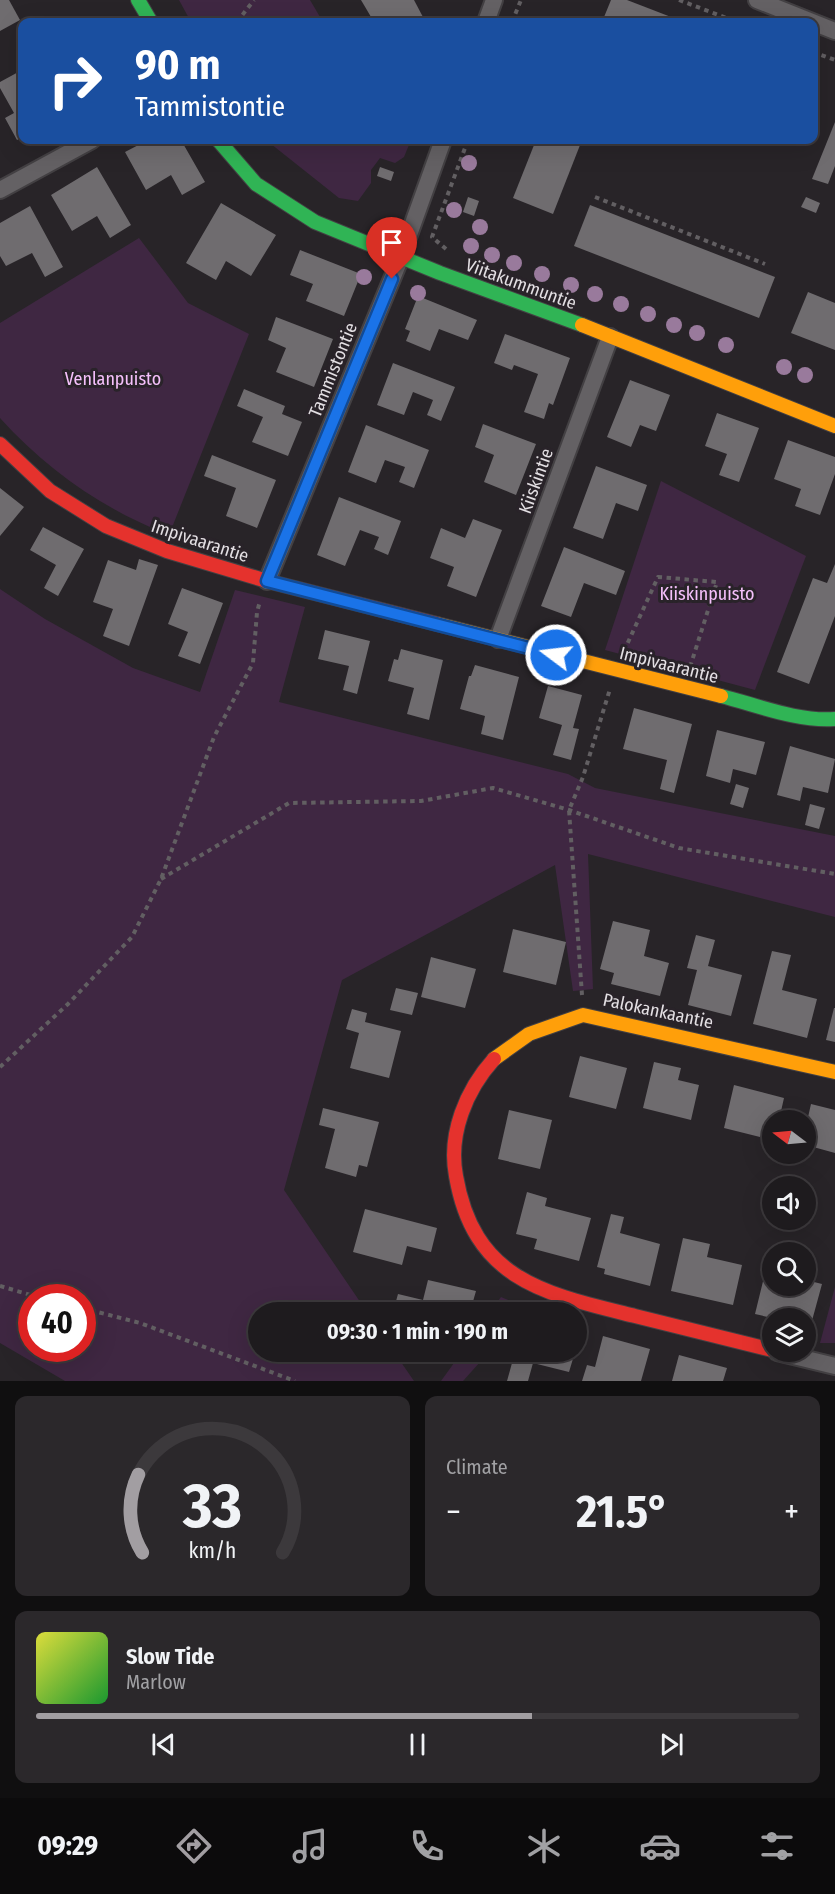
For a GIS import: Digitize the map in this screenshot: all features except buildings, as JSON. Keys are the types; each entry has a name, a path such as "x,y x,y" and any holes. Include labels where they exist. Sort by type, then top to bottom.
{"street":[{"path":"138,0 149,18"},
{"path":"487,18 494,0"},
{"path":"757,0 802,18"},
{"path":"818,24 835,31"},
{"path":"0,190 85,144"},
{"name":"Viitakummuntie","path":"221,144 256,184 285,205 315,222 835,426"},
{"name":"Tammistontie","path":"267,581 401,257 442,144"},
{"name":"Kiiskintie","path":"498,639 610,337"},
{"name":"Impivaarantie","path":"0,444 50,491 106,526 167,551 267,581 795,716 822,720 835,719"},
{"name":"Palokankaantie","path":"762,1348 555,1296 529,1284 501,1265 474,1230 461,1207 454,1177 453,1148 458,1123 470,1092 485,1068 531,1032 553,1021 583,1014 835,1072"},
{"path":"816,1361 835,1366"}],"path":[{"path":"240,18 254,0"},
{"path":"514,18 522,0"},
{"path":"678,0 726,18"},
{"path":"818,54 835,60"},
{"path":"432,237 467,144"},
{"path":"595,197 765,264"},
{"path":"583,1014 569,810 583,777 615,670 658,577 717,582 684,688"},
{"path":"0,1067 68,1004 132,937 161,879 214,737 253,663 257,612 267,581"},
{"path":"161,879 289,803 421,801 493,788 569,810 679,848 835,874"},
{"path":"0,1286 18,1291"},
{"path":"96,1312 140,1323 295,1381"}],"green space":[{"path":"179,0 310,0 321,18 189,18"},
{"path":"271,144 409,144 404,157 395,163 380,158 371,170 371,183 358,201 339,198"},
{"name":"Venlanpuisto","path":"139,238 188,303 249,334 169,535 99,501 78,487 37,455 0,418 0,323"},
{"name":"Kiiskinpuisto","path":"661,481 806,556 755,690 605,650"},
{"path":"0,589 45,619 133,668 200,692 235,590 305,607 279,702 568,774 595,788 835,836 835,917 588,854 593,989 573,991 555,865 342,980 284,1190 360,1302 248,1302 248,1362 401,1362 414,1381 65,1381 32,1362 96,1362 96,1284 18,1284 18,1354 0,1343"},
{"path":"835,1287 835,1343 820,1343"},
{"path":"501,1297 513,1302 497,1302"},
{"path":"455,1362 480,1362 463,1381 441,1381"}],"traffic: fast":[{"path":"138,0 149,18"},
{"path":"221,144 256,184 315,222 440,273 582,325"},
{"path":"721,696 792,715 835,719"}],"traffic: slow":[{"path":"582,325 835,426"},
{"path":"437,624 721,696"},
{"path":"494,1059 529,1034 583,1015 835,1072"}],"traffic: jam":[{"path":"0,444 50,491 106,526 167,551 267,581 437,624"},
{"path":"494,1059 475,1084 461,1113 454,1160 465,1211 479,1239 497,1261 519,1277 544,1290 572,1300 762,1348"}],"route":[{"path":"392,279 267,581 556,655"}]}
